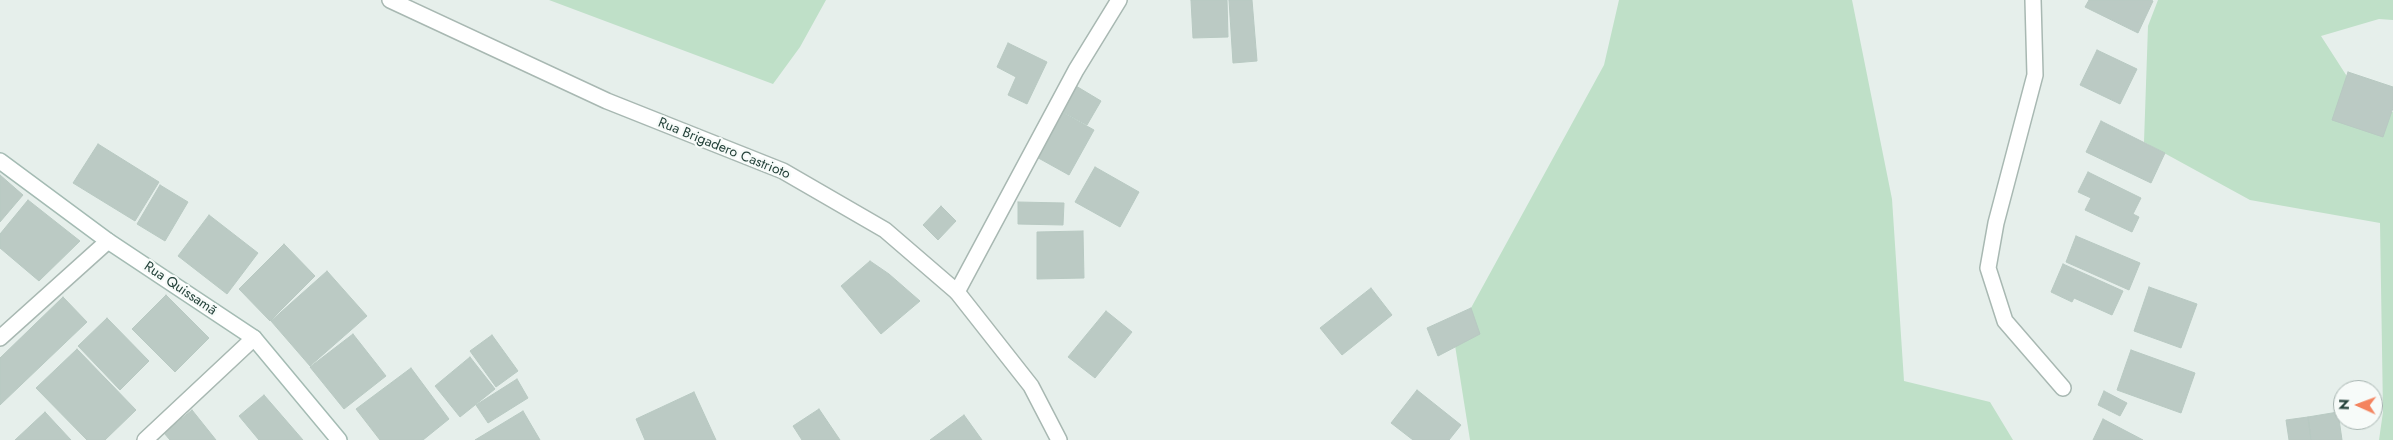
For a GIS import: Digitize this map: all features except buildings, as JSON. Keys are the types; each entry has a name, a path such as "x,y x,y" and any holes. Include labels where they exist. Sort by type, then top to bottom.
{"street":[{"name":"Rua Brigadero Castrioto","path":"390,0 607,101 783,171 886,230 957,292 1031,386 1059,440"},
{"path":"957,292 1076,70 1119,0"},
{"path":"2033,0 2035,75 1996,223 1988,268 2005,322 2064,388"},
{"name":"Rua Quissamã","path":"0,160 108,241 254,338 339,440"},
{"path":"0,338 108,241"},
{"path":"145,440 254,338"}],"green space":[{"path":"549,0 826,0 800,47 773,84"},
{"path":"1619,0 1852,0 1892,199 1904,381 1990,402 2013,440 1470,440 1454,339 1604,65"},
{"path":"2158,0 2393,0 2393,20 2379,19 2321,36 2366,106 2393,112 2393,440 2379,440 2380,430 2383,430 2380,223 2250,200 2144,142 2148,26"}]}
